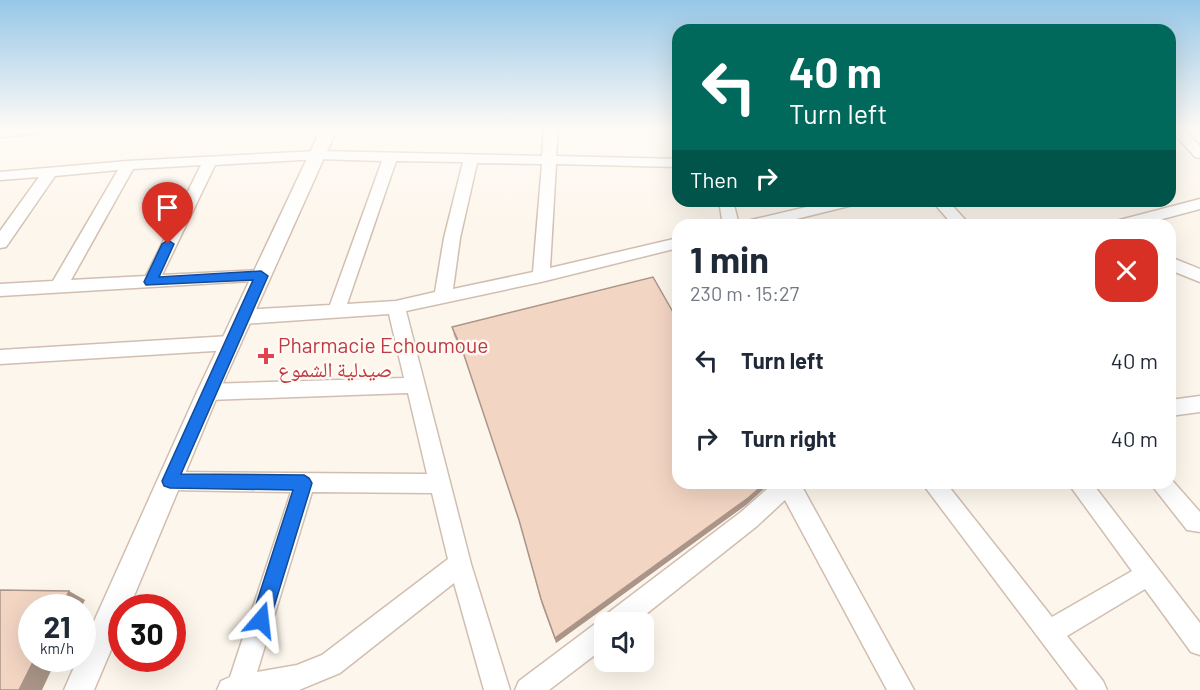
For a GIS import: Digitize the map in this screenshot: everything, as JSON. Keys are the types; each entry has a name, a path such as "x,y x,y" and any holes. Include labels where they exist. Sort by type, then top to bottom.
{"street":[{"path":"0,176 190,161"},
{"path":"151,282 209,161"},
{"path":"79,690 208,392 315,161"},
{"path":"336,311 389,161"},
{"path":"443,297 452,238 470,161"},
{"path":"540,276 549,161"},
{"path":"558,161 672,164"},
{"path":"58,286 128,165"},
{"path":"0,243 50,172"},
{"path":"1176,203 1200,204"},
{"path":"776,219 826,207"},
{"path":"945,207 956,219"},
{"path":"1135,219 1165,207"},
{"path":"243,317 396,307 672,244"},
{"path":"1176,266 1200,276"},
{"path":"0,290 261,276"},
{"path":"396,307 460,564 497,690"},
{"path":"0,357 230,343"},
{"path":"208,392 416,385"},
{"path":"1176,406 1200,404"},
{"path":"170,481 441,484"},
{"path":"304,483 235,689 297,678 331,664 460,564"},
{"path":"630,612 748,519 782,489"},
{"path":"791,489 901,690"},
{"path":"938,489 1094,690"},
{"path":"1084,489 1200,643"},
{"path":"1166,489 1195,523 1200,522"},
{"path":"1050,632 1149,574"},
{"path":"535,687 594,641"}],"building":[{"path":"653,277 672,310 672,489 758,489 555,638 541,599 519,520 463,352 452,327"},
{"path":"0,590 69,591 68,594 18,594 18,672 28,672 19,690 0,690"}],"place":[{"name":"Pharmacie Echoumoue صيدلية الشموع","path":"266,356"}],"route":[{"path":"168,244 151,282 261,276 170,481 304,483 261,620"}]}
